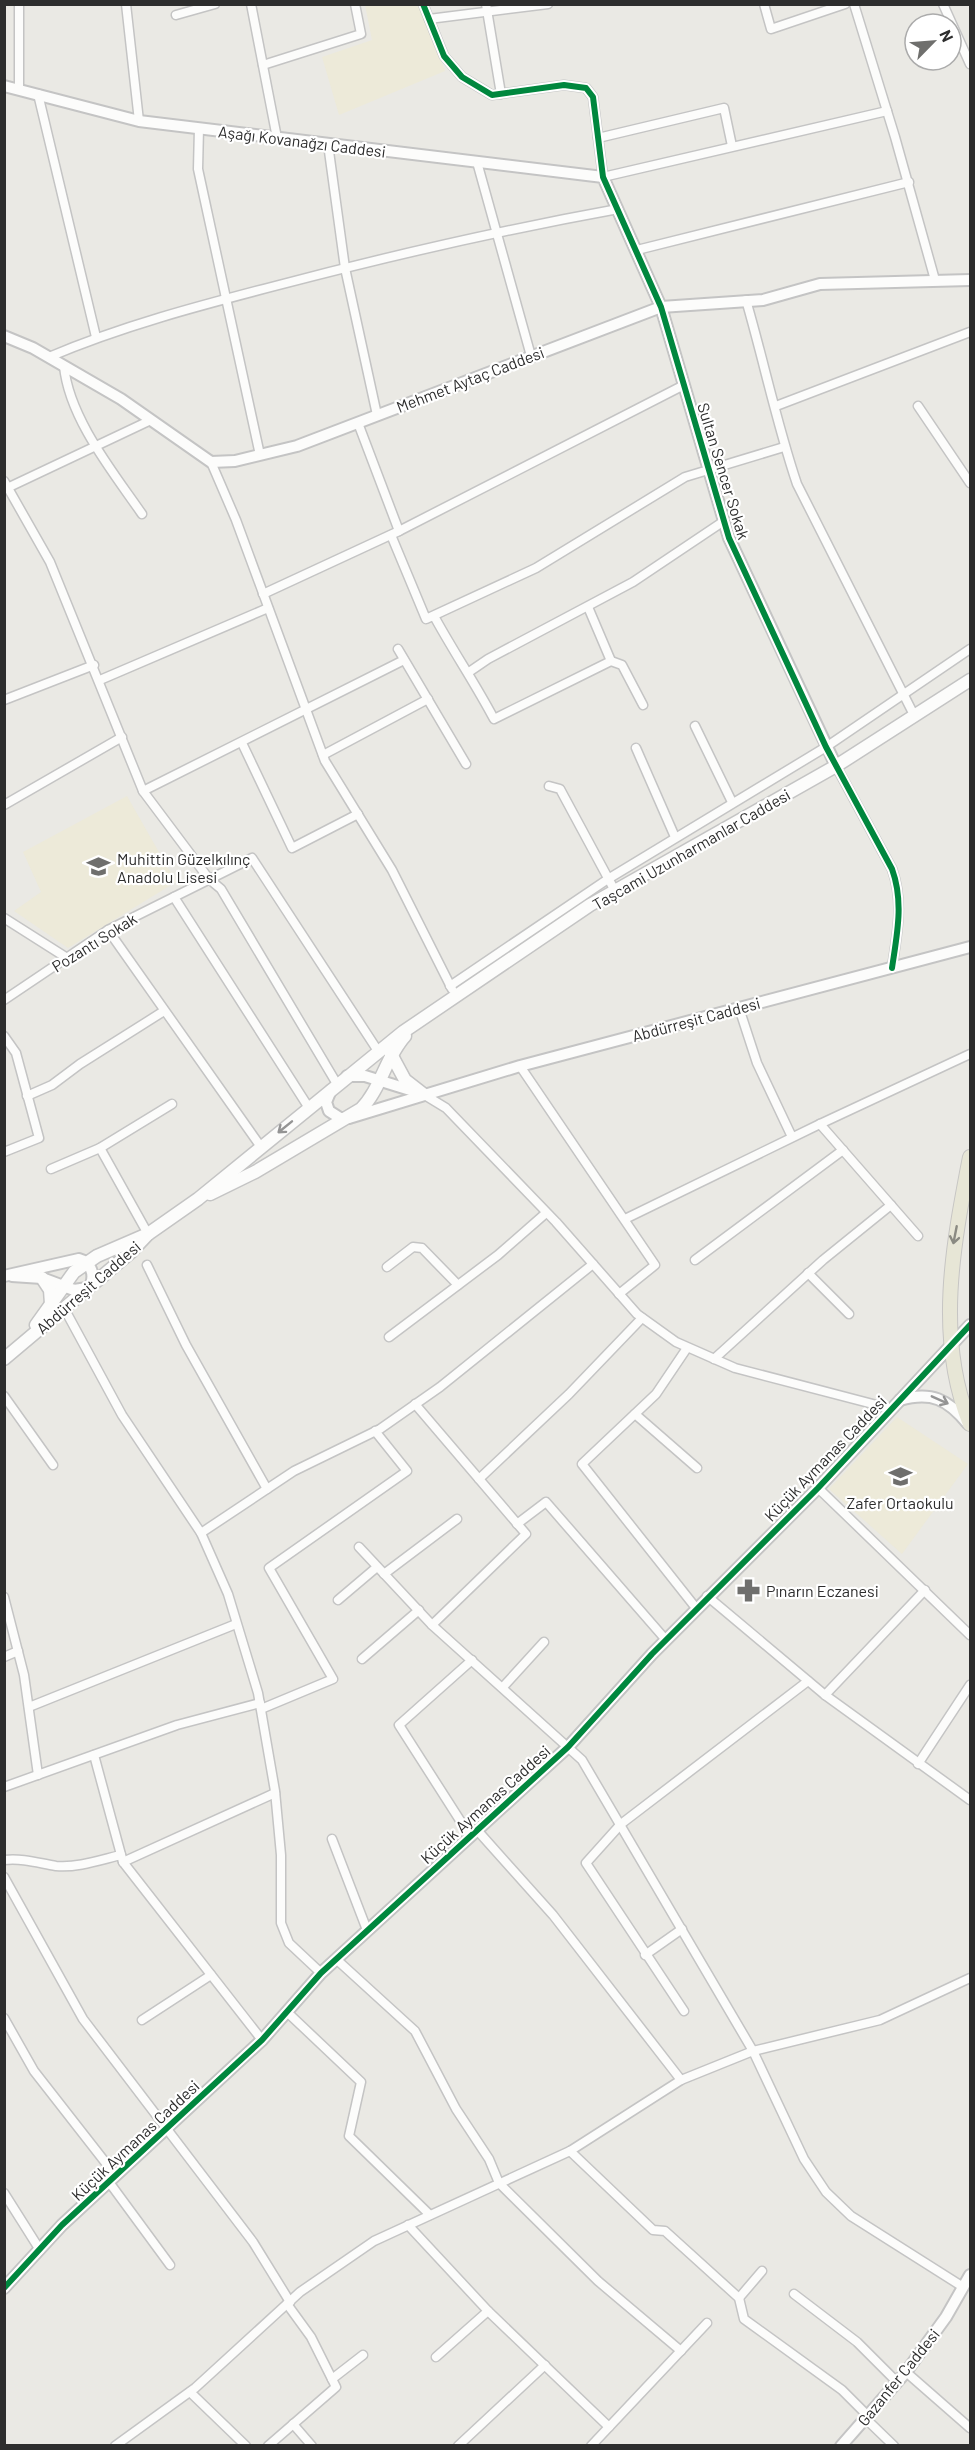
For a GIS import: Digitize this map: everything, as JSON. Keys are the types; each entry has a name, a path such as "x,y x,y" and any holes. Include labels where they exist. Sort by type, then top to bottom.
{"main road":[{"name":"Taşcami Uzunharmanlar Caddesi","path":"339,1083 385,1052 416,1025 615,891 836,766 970,681"},
{"name":"Taşcami Uzunharmanlar Caddesi","path":"349,1118 365,1105 379,1080 385,1052"},
{"path":"385,1052 405,1080 423,1094"},
{"name":"Abdürreşit Caddesi","path":"4,1359 131,1252 148,1234 198,1199 339,1083"},
{"name":"Abdürreşit Caddesi","path":"198,1199 255,1172 349,1118"},
{"path":"970,1157 953,1247 949,1347 970,1426"},
{"name":"Abdürreşit Caddesi","path":"27,1338 80,1260 148,1234"},
{"path":"42,1278 50,1290 50,1306"}],"street":[{"path":"19,4 19,90"},
{"path":"126,4 139,122"},
{"path":"176,15 215,4"},
{"path":"251,4 277,138"},
{"path":"263,65 361,34 355,4"},
{"path":"423,4 444,56 462,77 492,94 564,85 586,88 593,97 603,177 887,111"},
{"path":"429,19 487,8 548,4"},
{"path":"764,4 771,29 845,4"},
{"path":"854,4 909,182 935,280"},
{"path":"943,4 970,64"},
{"path":"487,8 501,93"},
{"name":"Aşağı Kovanağzı Caddesi","path":"4,86 139,122 603,177"},
{"path":"38,94 96,337"},
{"path":"598,138 724,108 732,146"},
{"path":"199,128 198,169 260,455"},
{"path":"328,144 345,268 377,415"},
{"path":"477,162 531,356"},
{"name":"Sultan Sencer Sokak","path":"603,177 661,307 729,538 836,766"},
{"path":"637,250 909,182"},
{"path":"49,357 96,337 225,299 495,232 618,209"},
{"name":"Mehmet Aytaç Caddesi","path":"211,462 235,461 297,446 661,307 763,300 820,284 970,280"},
{"path":"746,300 776,406 784,447 797,484 915,717"},
{"path":"776,406 970,332"},
{"path":"4,336 64,366 151,420 211,462 323,755 392,870 457,997"},
{"path":"64,366 66,382 96,447 142,514"},
{"path":"263,594 395,533 684,385"},
{"path":"918,406 970,483"},
{"path":"151,420 6,486 50,561 94,665 142,791 209,879 221,889 339,1083"},
{"path":"358,423 426,619 536,568 685,477 784,447"},
{"path":"469,672 488,658 633,582 724,522"},
{"path":"588,607 611,661"},
{"path":"100,680 268,608"},
{"path":"434,616 455,655 469,672 494,719 611,661 622,665 643,705"},
{"path":"398,649 466,764"},
{"path":"450,986 608,879 826,747 970,649"},
{"path":"142,791 404,660"},
{"path":"4,700 94,665"},
{"path":"323,755 428,699"},
{"path":"695,726 732,802"},
{"path":"4,806 122,737"},
{"path":"242,743 292,848 358,814"},
{"path":"636,748 675,837"},
{"path":"836,766 898,884 901,902 892,968"},
{"path":"549,786 560,789 615,891"},
{"name":"Pozantı Sokak","path":"4,1000 108,930 252,858 385,1052"},
{"path":"174,897 309,1107"},
{"path":"4,918 67,958"},
{"path":"108,930 261,1147"},
{"name":"Abdürreşit Caddesi","path":"349,1118 520,1066 970,947"},
{"path":"739,1008 757,1063 792,1137"},
{"path":"27,1096 52,1085 80,1064 164,1011"},
{"path":"4,1036 16,1053 39,1138 4,1152"},
{"path":"625,1220 792,1137 970,1054"},
{"path":"520,1066 655,1265 619,1294"},
{"path":"349,1118 336,1117 329,1111 326,1102 339,1083 359,1074 423,1094 446,1108 642,1318 676,1342 735,1368 896,1405 926,1395 942,1398 956,1409 970,1426"},
{"path":"51,1169 100,1148 172,1104"},
{"path":"820,1124 918,1236"},
{"path":"100,1148 148,1234"},
{"path":"695,1260 843,1150"},
{"path":"714,1359 808,1273 891,1205"},
{"path":"389,1337 458,1285 546,1213"},
{"path":"387,1267 413,1247 422,1248 458,1285"},
{"path":"80,1260 92,1274 89,1286 74,1290 42,1278 5,1274 80,1260"},
{"path":"201,1533 294,1471 375,1431 416,1404 593,1264"},
{"path":"147,1265 186,1345 267,1489"},
{"path":"808,1273 849,1314"},
{"path":"64,1308 122,1415 201,1533 228,1594 261,1706 275,1793 281,1855 281,1923 289,1943 321,1973"},
{"path":"479,1479 569,1394 642,1318"},
{"name":"Küçük Aymanas Caddesi","path":"4,2288 62,2225 262,2040 321,1973 568,1747 707,1596 818,1488 970,1325"},
{"path":"687,1347 656,1394 582,1464 696,1608"},
{"path":"4,1396 53,1465"},
{"path":"416,1404 526,1534 432,1624"},
{"path":"635,1414 697,1468"},
{"path":"4,1787 177,1725 261,1706 333,1678 269,1568 407,1471 375,1431"},
{"path":"818,1488 970,1635"},
{"path":"517,1524 546,1503 666,1640"},
{"path":"384,1574 457,1519"},
{"path":"359,1547 432,1624 582,1760 753,2051 804,2159 826,2192 851,2216 963,2287"},
{"path":"338,1600 377,1567"},
{"path":"825,1695 925,1590"},
{"path":"707,1596 825,1695 970,1800"},
{"path":"4,1597 29,1707 38,1775"},
{"path":"362,1659 419,1610"},
{"path":"29,1707 237,1624"},
{"path":"502,1687 544,1642"},
{"path":"4,1657 18,1651"},
{"path":"472,1660 399,1725 473,1833 553,1915 681,2080"},
{"path":"684,2011 586,1863 621,1824 808,1681"},
{"path":"918,1764 970,1685"},
{"path":"94,1755 122,1858 262,2040"},
{"path":"4,1860 19,1858 57,1866 122,1858 275,1793"},
{"path":"332,1839 367,1930"},
{"path":"4,1877 83,2019 166,2131 253,2242 288,2303 311,2337 336,2387 268,2445"},
{"path":"645,1955 681,1929"},
{"path":"336,1959 415,2031 456,2109 489,2158 499,2183 598,2281 681,2351"},
{"path":"142,2020 211,1975"},
{"path":"115,2445 190,2392 288,2303 374,2241 570,2151 681,2080 753,2051 880,2020 970,1978"},
{"path":"287,2012 361,2082 349,2136 430,2215"},
{"path":"4,2018 34,2071 113,2179 170,2265"},
{"path":"570,2151 653,2230 665,2231 739,2298 744,2319 842,2390 894,2445"},
{"path":"4,2193 39,2250"},
{"path":"408,2225 488,2311 609,2427"},
{"path":"739,2298 762,2271"},
{"name":"Gazanfer Caddesi","path":"841,2445 906,2372 946,2318 970,2275"},
{"path":"794,2294 857,2342 897,2382"},
{"path":"436,2357 488,2311"},
{"path":"591,2445 707,2323"},
{"path":"332,2379 363,2355"},
{"path":"458,2445 545,2365"},
{"path":"906,2372 970,2428"},
{"path":"190,2392 246,2445"},
{"path":"293,2424 312,2445"}],"shaded area":[{"path":"365,5 419,5 445,71 339,115 322,57 372,40"},
{"name":"Muhittin Güzelkılınç Anadolu Lisesi","path":"127,796 176,882 68,948 14,911 41,892 23,852"},
{"name":"Zafer Ortaokulu","path":"897,1417 968,1464 902,1554 829,1489"}],"cycle path":[{"path":"423,4 444,56 462,77 492,95 564,85 586,88 593,97 603,177 661,307 729,538 826,747 892,869 899,906 892,968"},
{"path":"4,2288 62,2225 262,2040 321,1973 568,1747 652,1654 818,1488 970,1325"}],"place":[{"name":"Muhittin Güzelkılınç Anadolu Lisesi","path":"99,867"},
{"name":"Zafer Ortaokulu","path":"900,1477"},
{"name":"Pınarın Eczanesi","path":"748,1590"}]}
